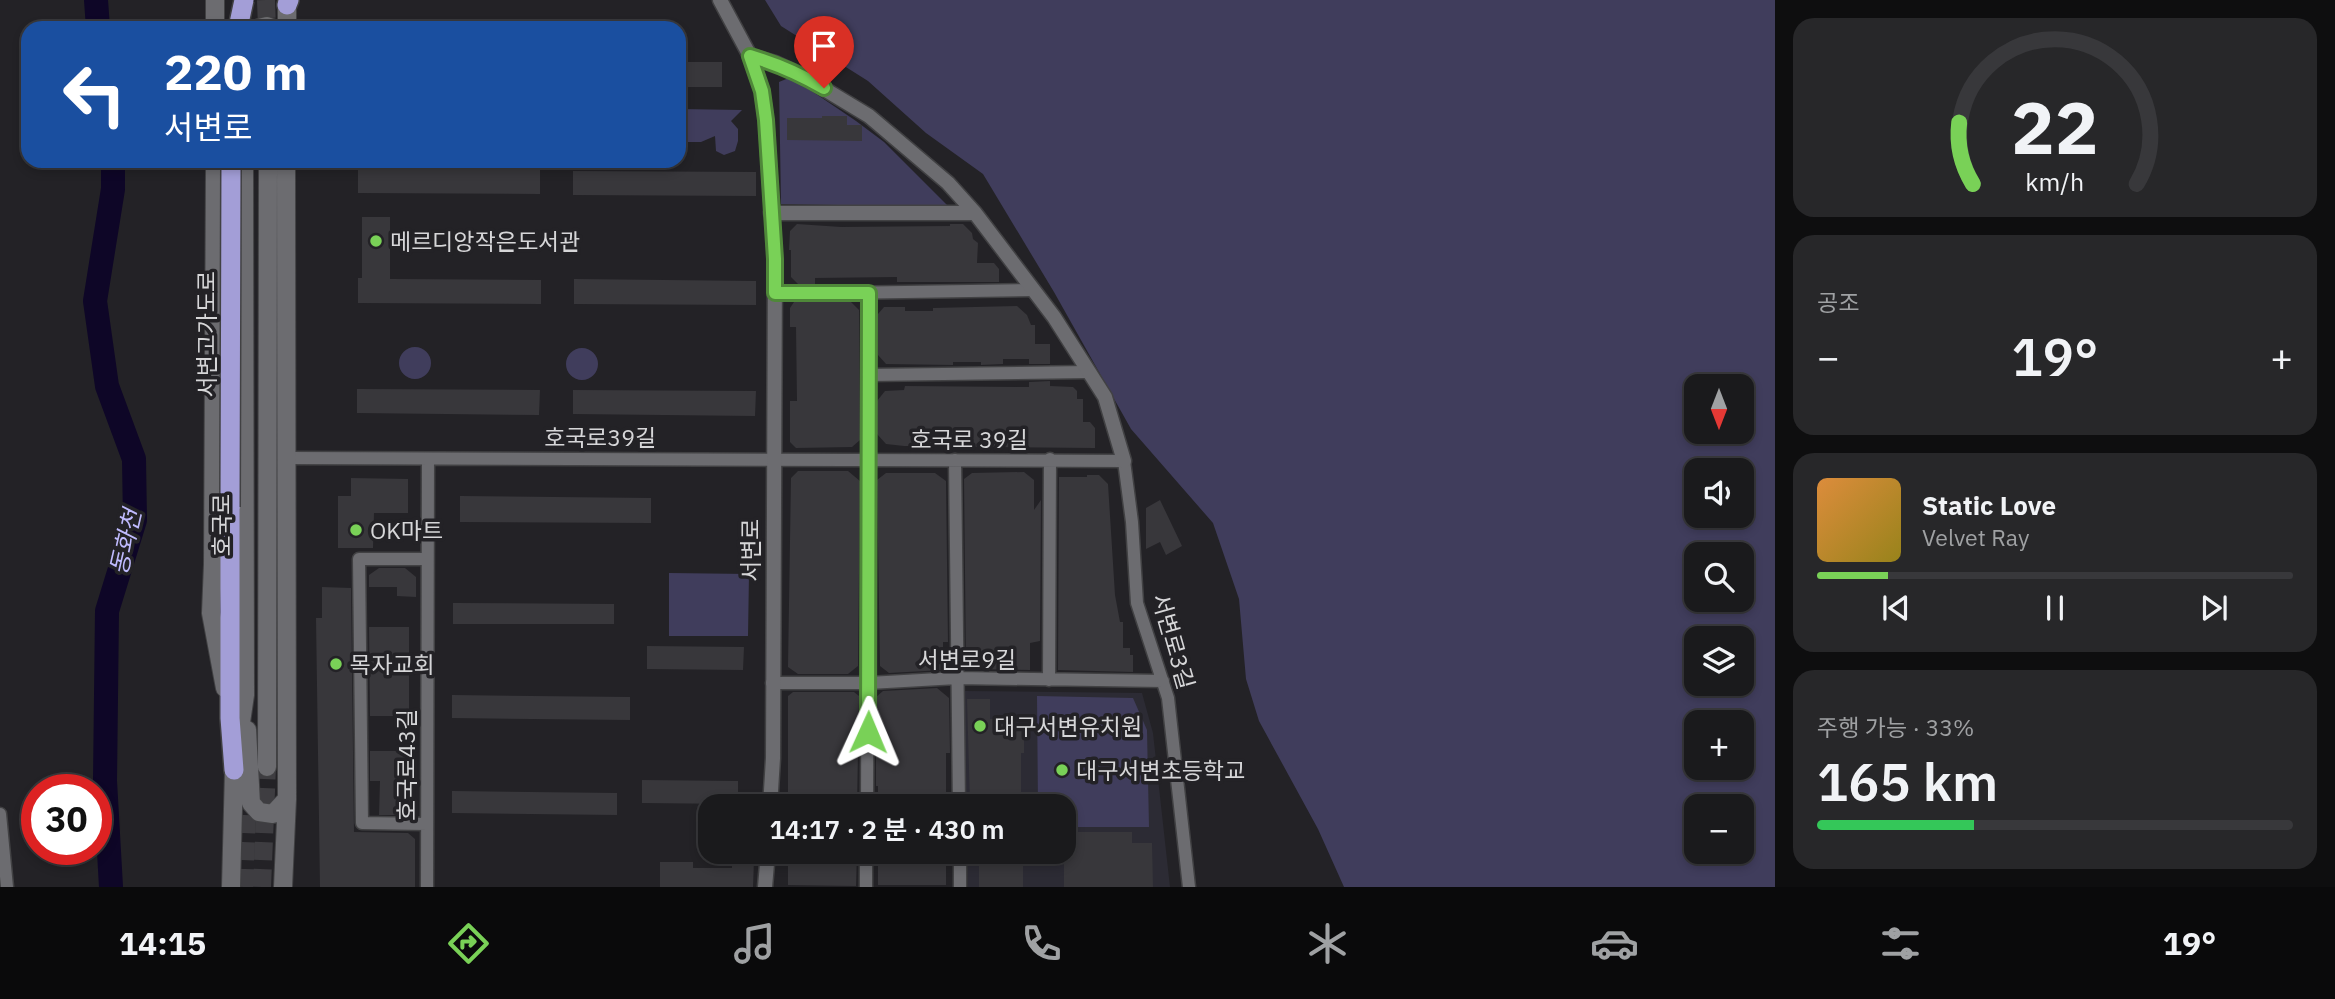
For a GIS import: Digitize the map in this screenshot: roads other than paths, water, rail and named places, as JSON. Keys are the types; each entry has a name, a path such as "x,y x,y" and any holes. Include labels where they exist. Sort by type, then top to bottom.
{"highway":[{"path":"241,21 243,0"},
{"name":"서변고가도로","path":"231,168 230,718 234,770"}],"main road":[{"path":"215,0 215,21"},
{"path":"287,21 288,2"},
{"path":"215,168 211,613 230,718"},
{"name":"호국로","path":"231,887 234,770 245,695 244,168"},
{"name":"호국로","path":"267,767 268,168"},
{"path":"283,887 287,799 286,168"},
{"path":"215,305 244,249"},
{"path":"245,695 251,803 259,812 273,814 287,799"}],"street":[{"name":"서변로","path":"720,0 750,56 762,91 775,259 771,794"},
{"name":"서변로3길","path":"750,56 775,63 801,75 869,116 948,183 975,213 1054,317 1105,397 1124,461 1132,522 1137,603 1163,681 1172,728 1189,887"},
{"path":"771,213 975,213"},
{"path":"775,293 1034,290"},
{"path":"867,794 869,293"},
{"path":"869,375 1088,372"},
{"name":"호국로39길","path":"286,458 773,459"},
{"path":"427,824 362,823 359,559 427,559 428,458"},
{"name":"호국로 39길","path":"773,459 1124,461"},
{"path":"955,460 959,794"},
{"path":"1049,460 1049,680"},
{"name":"호국로43길","path":"427,559 427,887"},
{"name":"서변로9길","path":"772,683 869,683 957,678 1163,681"},
{"path":"0,814 7,887"},
{"path":"765,887 767,864"},
{"path":"866,864 866,887"},
{"path":"960,864 960,887"}],"waterway":[{"name":"동화천","path":"96,0 98,21"},
{"name":"동화천","path":"111,887 105,781 107,611 135,520 134,459 107,386 95,301 113,189 113,168"}],"tunnel":[{"path":"266,0 267,21"},
{"path":"262,887 267,767"},
{"path":"244,887 248,787"}],"place":[{"name":"메르디앙작은도서관","path":"376,241"},
{"name":"OK마트","path":"356,530"},
{"name":"목자교회","path":"336,664"},
{"name":"대구서변유치원","path":"980,726"},
{"name":"대구서변초등학교","path":"1062,770"}]}
